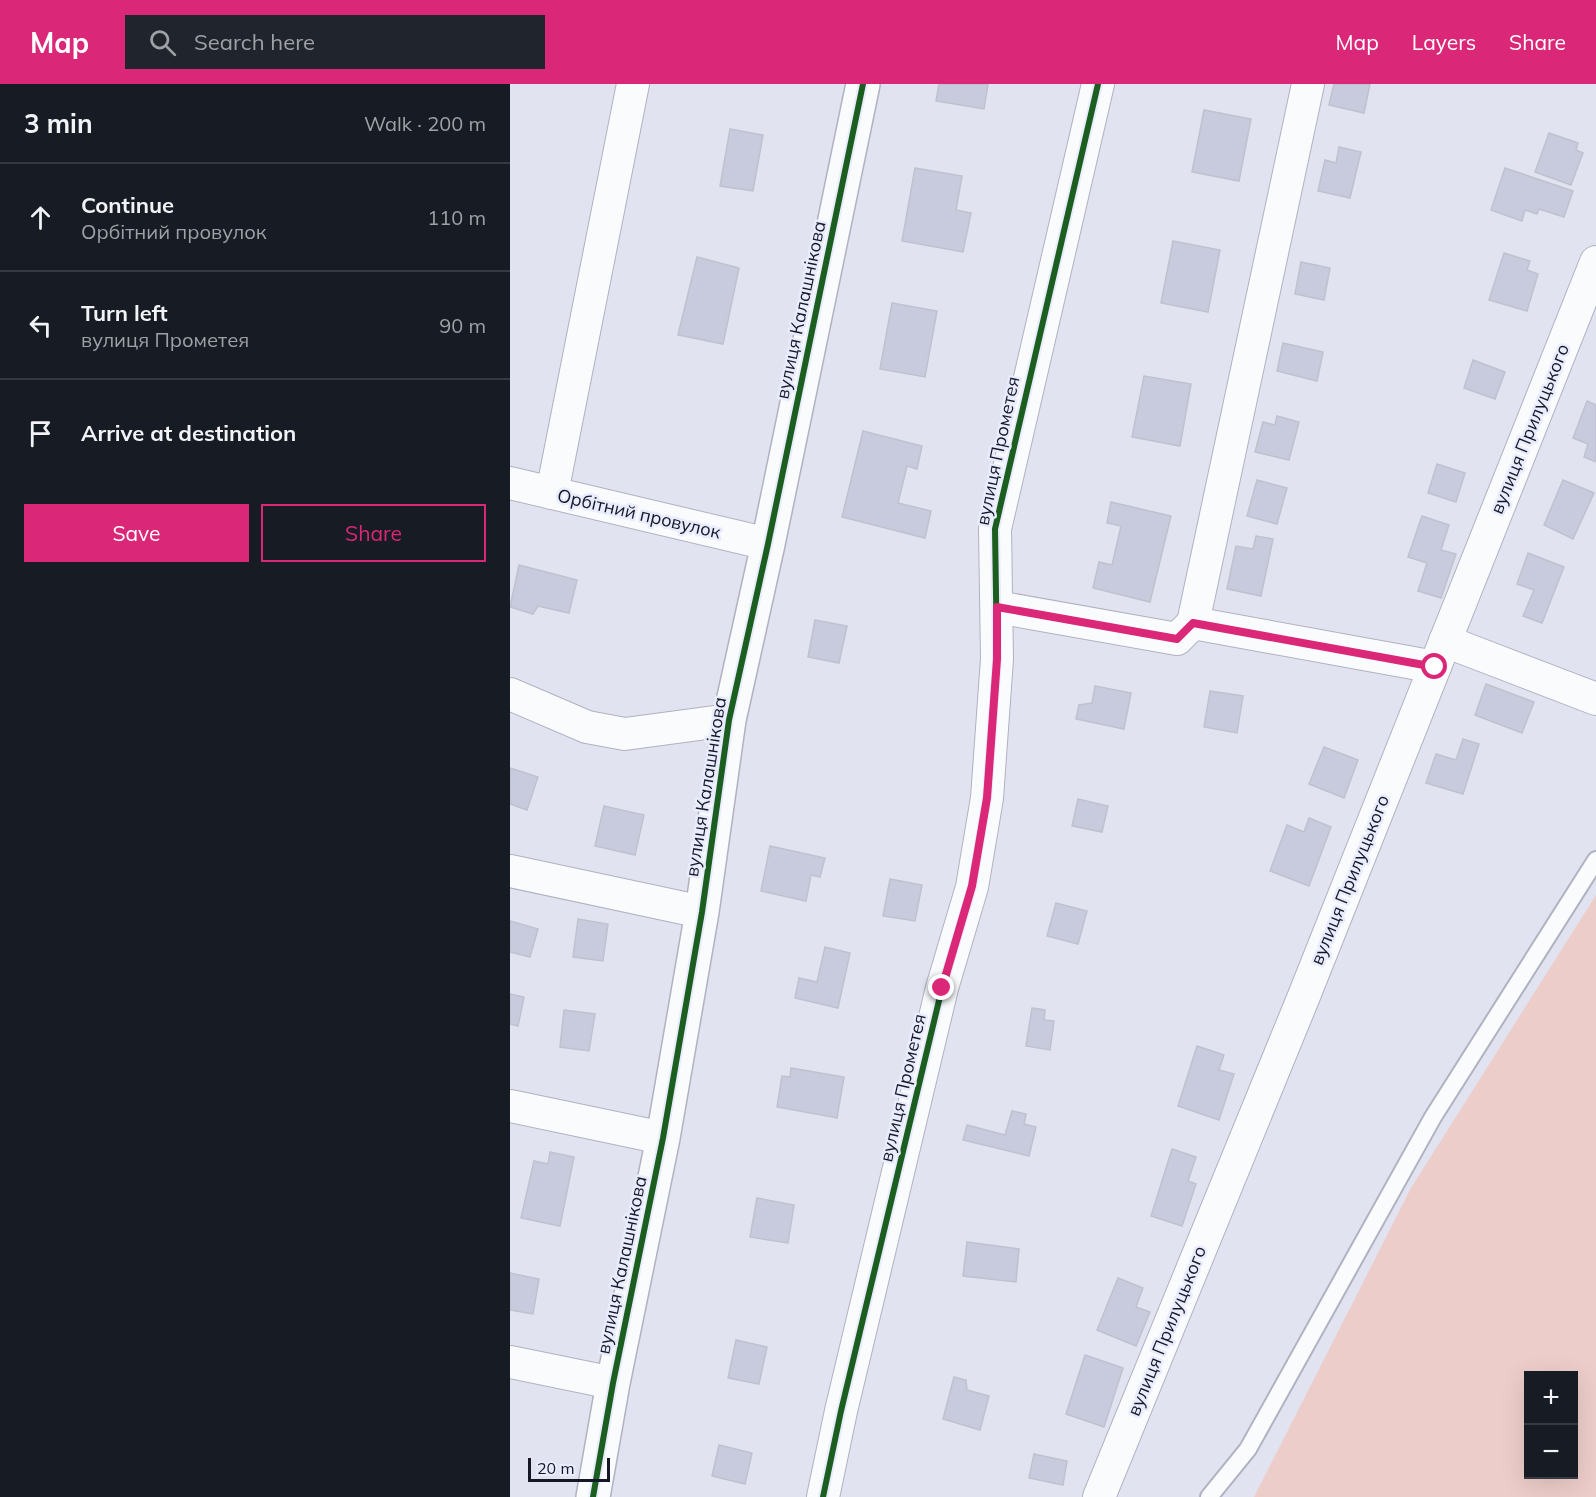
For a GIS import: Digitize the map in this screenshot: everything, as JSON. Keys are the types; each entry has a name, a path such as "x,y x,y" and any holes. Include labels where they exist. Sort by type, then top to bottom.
{"street":[{"path":"552,493 633,84"},
{"name":"вулиця Калашнікова","path":"593,1497 613,1383 663,1138 702,912 729,720 768,544 863,84"},
{"name":"вулиця Прометея","path":"823,1497 841,1411 942,988 972,886 987,798 997,659 995,529 1098,84"},
{"path":"997,607 1177,639 1193,623 1308,84"},
{"name":"вулиця Прилуцького","path":"1100,1497 1304,996 1596,262"},
{"name":"Орбітний провулок","path":"510,483 768,544"},
{"path":"1193,623 1440,654 1596,699"},
{"path":"510,694 587,727 625,734 729,720"},
{"path":"510,871 702,912"},
{"path":"510,1106 663,1138"},
{"path":"510,1362 613,1383"}],"lane":[{"path":"1209,1497 1248,1449 1432,1117 1596,860"}],"shaded area":[{"path":"1596,895 1596,1497 1254,1497 1411,1188"}],"building":[{"path":"939,84 988,84 984,109 936,101"},
{"path":"1334,84 1370,84 1364,113 1329,105"},
{"path":"1204,110 1251,119 1239,181 1192,172"},
{"path":"730,129 763,135 753,191 720,186"},
{"path":"1549,133 1578,143 1576,150 1583,153 1571,185 1535,172"},
{"path":"1339,147 1361,152 1350,198 1318,191 1325,160 1336,163"},
{"path":"915,168 962,176 956,210 971,213 963,252 902,241"},
{"path":"1505,168 1573,191 1564,217 1539,209 1537,214 1525,210 1522,221 1491,210"},
{"path":"1173,241 1220,250 1208,312 1161,303"},
{"path":"1504,253 1530,261 1527,270 1538,274 1527,311 1489,300"},
{"path":"697,257 739,268 723,344 678,335"},
{"path":"1301,262 1330,268 1324,300 1295,294"},
{"path":"892,303 937,311 925,377 880,369"},
{"path":"1283,343 1323,352 1317,381 1277,371"},
{"path":"1473,360 1505,372 1495,399 1464,388"},
{"path":"1144,376 1191,384 1180,446 1132,437"},
{"path":"1587,401 1596,405 1596,462 1584,457 1588,444 1573,438"},
{"path":"1277,416 1299,422 1289,460 1255,452 1263,422 1275,425"},
{"path":"863,431 922,446 917,469 907,466 898,503 931,511 925,538 842,517"},
{"path":"1437,464 1465,473 1456,502 1428,493"},
{"path":"1257,480 1287,488 1277,524 1247,516"},
{"path":"1563,480 1594,493 1573,539 1544,525"},
{"path":"1111,502 1171,516 1150,602 1093,588 1099,562 1112,565 1121,526 1107,523"},
{"path":"1422,516 1449,525 1441,550 1456,554 1441,598 1418,591 1427,563 1408,557"},
{"path":"1256,536 1273,539 1261,596 1227,589 1236,546 1253,549"},
{"path":"1528,553 1564,567 1542,623 1523,616 1534,590 1517,584"},
{"path":"519,565 577,580 569,613 538,606 533,614 510,607"},
{"path":"815,620 847,626 839,663 808,657"},
{"path":"1486,684 1534,702 1522,733 1475,715"},
{"path":"1095,686 1131,693 1124,729 1076,719 1079,705 1092,703"},
{"path":"1210,691 1243,696 1237,733 1204,727"},
{"path":"1463,739 1479,744 1463,794 1426,783 1436,754 1456,760"},
{"path":"1324,747 1358,760 1344,798 1309,784"},
{"path":"510,768 538,777 527,810 510,804"},
{"path":"1078,799 1108,806 1102,832 1072,826"},
{"path":"604,806 644,815 635,855 595,846"},
{"path":"1309,818 1331,827 1309,886 1270,871 1287,825 1304,832"},
{"path":"770,846 825,858 820,877 811,875 806,901 761,891"},
{"path":"890,879 922,885 915,921 883,916"},
{"path":"1056,903 1087,911 1078,944 1047,936"},
{"path":"578,919 608,924 603,961 573,957"},
{"path":"510,921 538,929 530,957 510,952"},
{"path":"825,947 850,953 838,1008 795,998 799,978 817,982"},
{"path":"510,994 524,997 518,1026 510,1024"},
{"path":"1032,1008 1045,1010 1044,1020 1054,1021 1050,1050 1026,1046"},
{"path":"564,1010 595,1014 589,1051 560,1047"},
{"path":"1197,1046 1224,1055 1219,1070 1234,1074 1219,1120 1178,1106"},
{"path":"791,1068 844,1077 837,1118 777,1107 782,1076 790,1077"},
{"path":"1012,1111 1026,1114 1024,1124 1036,1127 1029,1156 963,1140 967,1125 1005,1135"},
{"path":"1172,1149 1196,1157 1188,1181 1196,1184 1182,1226 1151,1216"},
{"path":"550,1152 574,1157 560,1226 521,1218 534,1161 548,1164"},
{"path":"757,1198 794,1205 788,1243 750,1237"},
{"path":"967,1242 1019,1249 1016,1282 963,1276"},
{"path":"510,1273 539,1279 533,1314 510,1310"},
{"path":"1118,1278 1143,1288 1136,1307 1150,1312 1136,1346 1097,1330"},
{"path":"736,1340 767,1347 759,1384 728,1378"},
{"path":"1085,1355 1123,1368 1104,1427 1066,1414"},
{"path":"954,1377 966,1380 967,1390 989,1396 980,1430 943,1419"},
{"path":"719,1445 752,1453 745,1484 712,1476"},
{"path":"1034,1454 1067,1461 1063,1485 1029,1478"}],"cycle path":[{"path":"593,1497 613,1383 663,1138 702,912 729,720 768,544 863,84"},
{"path":"823,1497 841,1411 942,988 972,887 987,798 997,659 995,529 1098,84"}],"route":[{"path":"942,988 972,886 987,798 997,659 997,607 1177,639 1193,623 1435,667"}]}
